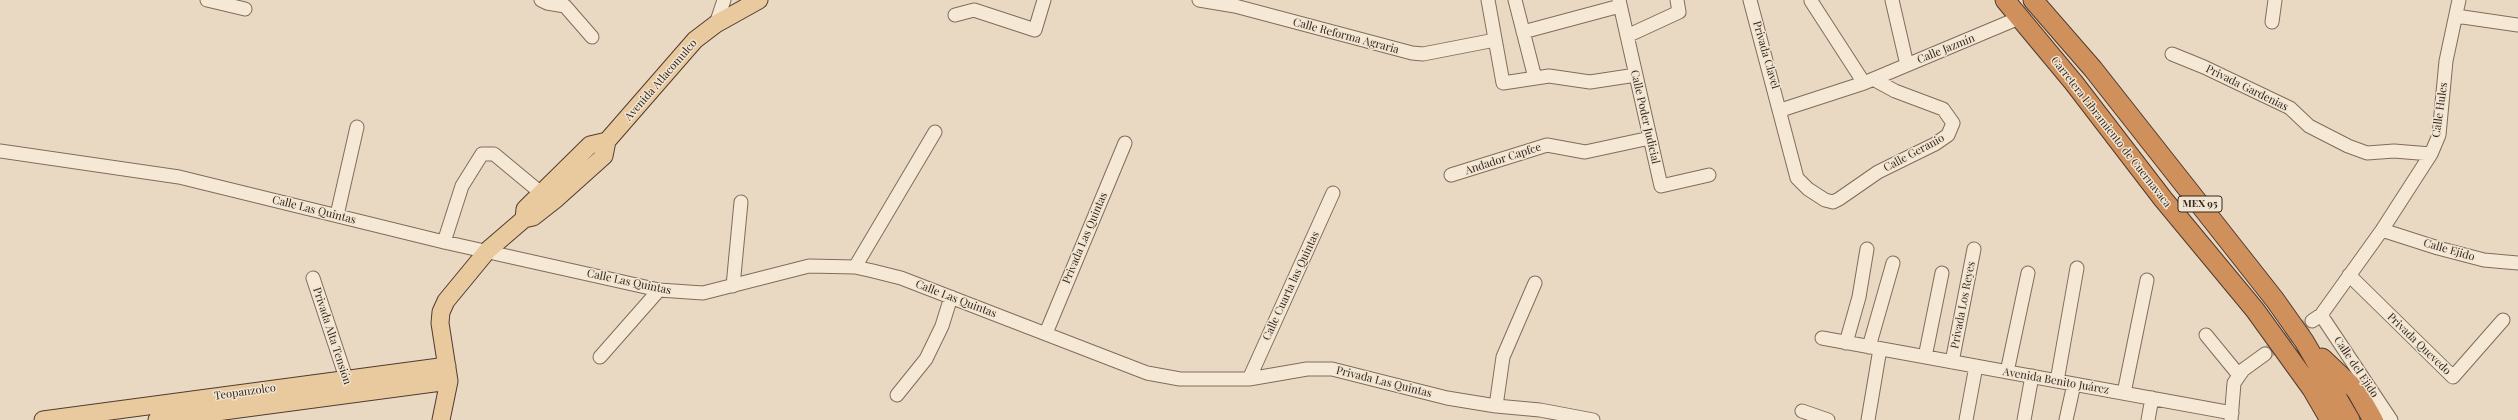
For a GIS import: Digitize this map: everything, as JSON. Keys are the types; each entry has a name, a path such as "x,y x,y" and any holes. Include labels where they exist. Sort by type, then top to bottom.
{"highway":[{"name":"Carretera Libramiento de Cuernavaca","path":"2005,0 2074,83 2163,199 2255,310 2312,389 2330,420"},
{"name":"Carretera Libramiento de Cuernavaca","path":"2032,0 2097,75 2275,300 2304,341 2350,420"},
{"path":"2304,341 2356,390 2373,420"}],"main road":[{"name":"Avenida Atlacomulco","path":"441,420 448,374 441,312 446,301 488,250 524,219 533,216 544,199 590,145 607,141 695,40 716,24 759,0"},
{"name":"Teopanzolco","path":"44,420 154,415 348,385 448,374"}],"street":[{"path":"206,0 245,9"},
{"path":"541,0 546,3 567,3 592,37"},
{"path":"716,24 724,0"},
{"path":"954,15 974,10 1035,30 1044,0"},
{"name":"Calle Reforma Agraria","path":"1199,0 1235,6 1412,53 1423,54 1494,40"},
{"path":"1488,0 1494,40 1503,83 1535,78 1568,77 1590,82 1636,75"},
{"path":"1515,0 1535,78"},
{"name":"Privada Clavel","path":"1750,0 1781,110 1797,178 1808,189 1833,202"},
{"path":"1892,0 1904,66 1895,92"},
{"path":"2272,22 2276,0"},
{"name":"Calle Hules","path":"2382,230 2431,154 2438,135 2446,61 2459,0"},
{"path":"1811,1 1868,81"},
{"path":"1523,32 1619,3"},
{"name":"Calle Poder Judicial","path":"1619,3 1661,186 1709,176"},
{"path":"1627,36 1678,6"},
{"path":"2456,16 2518,25"},
{"name":"Calle Jazmín","path":"1781,110 1868,81 2019,18"},
{"name":"Privada Gardenias","path":"2172,54 2290,108 2309,126 2348,146 2367,153 2394,151 2431,154"},
{"name":"Calle Geranio","path":"1833,202 1878,172 1935,144 1948,135 1952,123 1943,109 1868,81"},
{"path":"337,215 357,127"},
{"path":"855,267 935,132"},
{"name":"Andador Capfce","path":"1451,176 1547,145 1585,152 1650,138"},
{"name":"Privada Las Quintas","path":"1046,333 1125,142"},
{"name":"Calle Las Quintas","path":"0,151 179,178 444,242 488,250 659,290 703,292 733,286 809,266 855,267 901,278 1147,373 1180,379 1248,379"},
{"path":"444,242 462,186 482,154 494,154 544,199"},
{"name":"Calle Cuarta las Quintas","path":"1248,379 1333,193"},
{"path":"733,286 741,202"},
{"name":"Calle Ejido","path":"2382,230 2438,248 2484,260 2518,263"},
{"name":"Calle del Ejido","path":"2382,230 2316,318 2391,420"},
{"name":"Privada Los Reyes","path":"1952,362 1974,248"},
{"path":"1846,343 1860,297 1867,249"},
{"path":"1868,420 1875,348 1893,263"},
{"path":"2057,381 2077,268"},
{"path":"1925,357 1942,273"},
{"path":"2007,372 2028,273"},
{"name":"Privada Quevedo","path":"2349,275 2453,377 2503,320"},
{"name":"Privada Alta Tensión","path":"313,278 348,385"},
{"path":"2124,393 2147,280"},
{"path":"1496,406 1503,356 1535,283"},
{"path":"600,357 659,290"},
{"path":"897,395 926,359 942,326 951,297"},
{"path":"2206,336 2238,374"},
{"name":"Avenida Benito Juárez","path":"1822,338 2152,398 2231,416"},
{"path":"2231,416 2234,383 2238,374 2265,354"},
{"path":"1966,420 1976,366"},
{"name":"Privada Las Quintas","path":"1248,379 1307,368 1332,369 1447,398 1496,406 1540,410 1593,420"},
{"path":"2024,420 2032,376"},
{"path":"2066,420 2074,384"},
{"path":"2148,420 2152,398"},
{"path":"1802,412 1828,420"}],"tunnel":[{"path":"2265,354 2312,321"}]}
